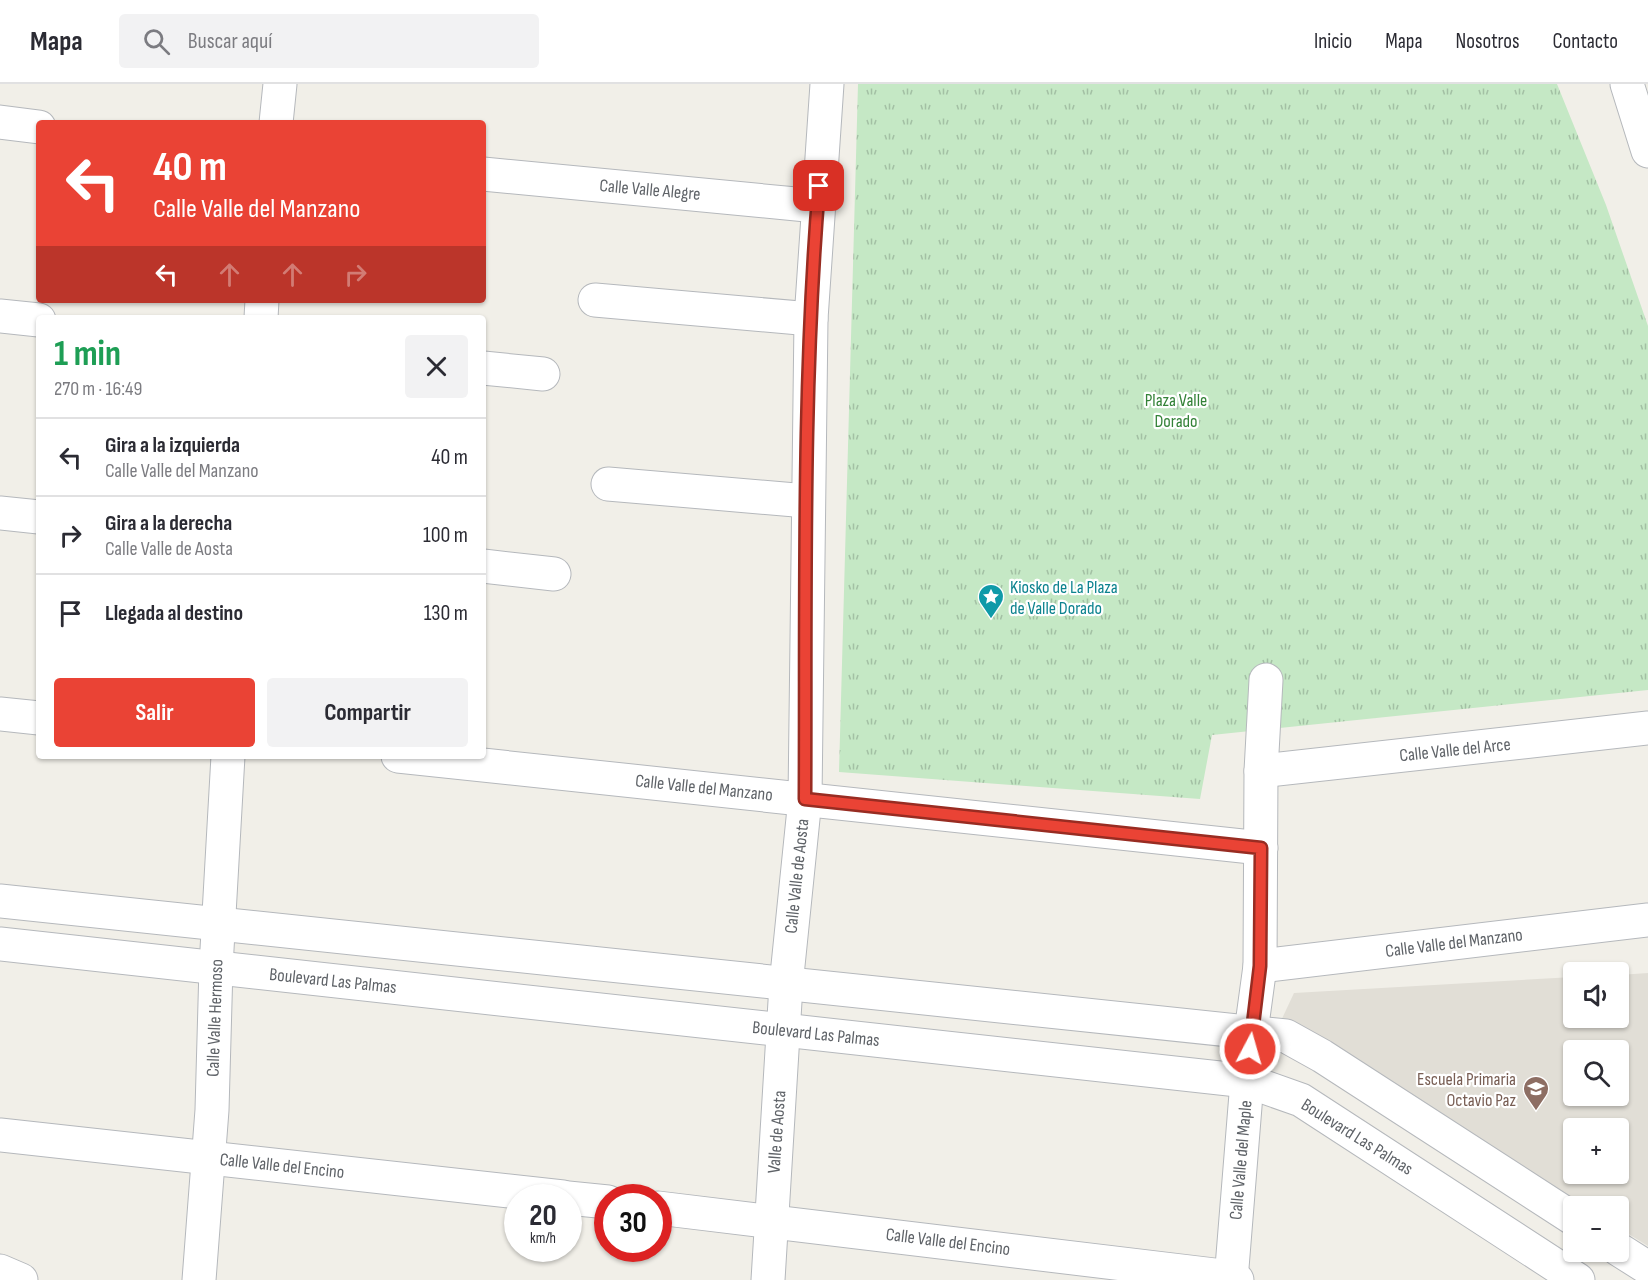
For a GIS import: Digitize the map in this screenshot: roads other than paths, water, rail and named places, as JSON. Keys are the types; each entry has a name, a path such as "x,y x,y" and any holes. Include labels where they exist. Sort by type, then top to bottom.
{"street":[{"path":"276,120 280,84"},
{"name":"Calle Valle de Aosta","path":"786,985 805,799 811,319 826,84"},
{"path":"1627,84 1648,151"},
{"path":"0,122 36,127"},
{"name":"Calle Valle Alegre","path":"486,174 817,206"},
{"path":"595,300 811,319"},
{"path":"0,316 36,320"},
{"path":"486,368 543,374"},
{"path":"608,484 807,501"},
{"path":"0,513 36,517"},
{"path":"486,566 554,574"},
{"name":"Calle Valle del Maple","path":"1233,1279 1251,1032 1260,966 1261,771 1266,680"},
{"path":"0,714 36,718"},
{"name":"Calle Valle del Arce","path":"1261,771 1648,728"},
{"name":"Calle Valle Hermoso","path":"199,1280 209,1157 216,967 228,759"},
{"name":"Calle Valle del Manzano","path":"426,759 1261,848"},
{"path":"0,902 1286,1036 1322,1056 1563,1212"},
{"name":"Calle Valle del Manzano","path":"1260,966 1648,920"},
{"name":"Boulevard Las Palmas","path":"0,944 1247,1082 1301,1100 1578,1280"},
{"name":"Valle de Aosta","path":"768,1280 785,1031 786,985"},
{"name":"Calle Valle del Encino","path":"0,1135 504,1190"},
{"name":"Calle Valle del Encino","path":"672,1209 1233,1279"},
{"path":"1629,1256 1648,1268"},
{"path":"0,1271 21,1280"}],"place":[{"name":"Kiosko de La Plaza de Valle Dorado","path":"991,620"},
{"name":"Escuela Primaria Octavio Paz","path":"1536,1112"}],"park label":[{"name":"Plaza Valle Dorado","path":"1176,410"}]}
